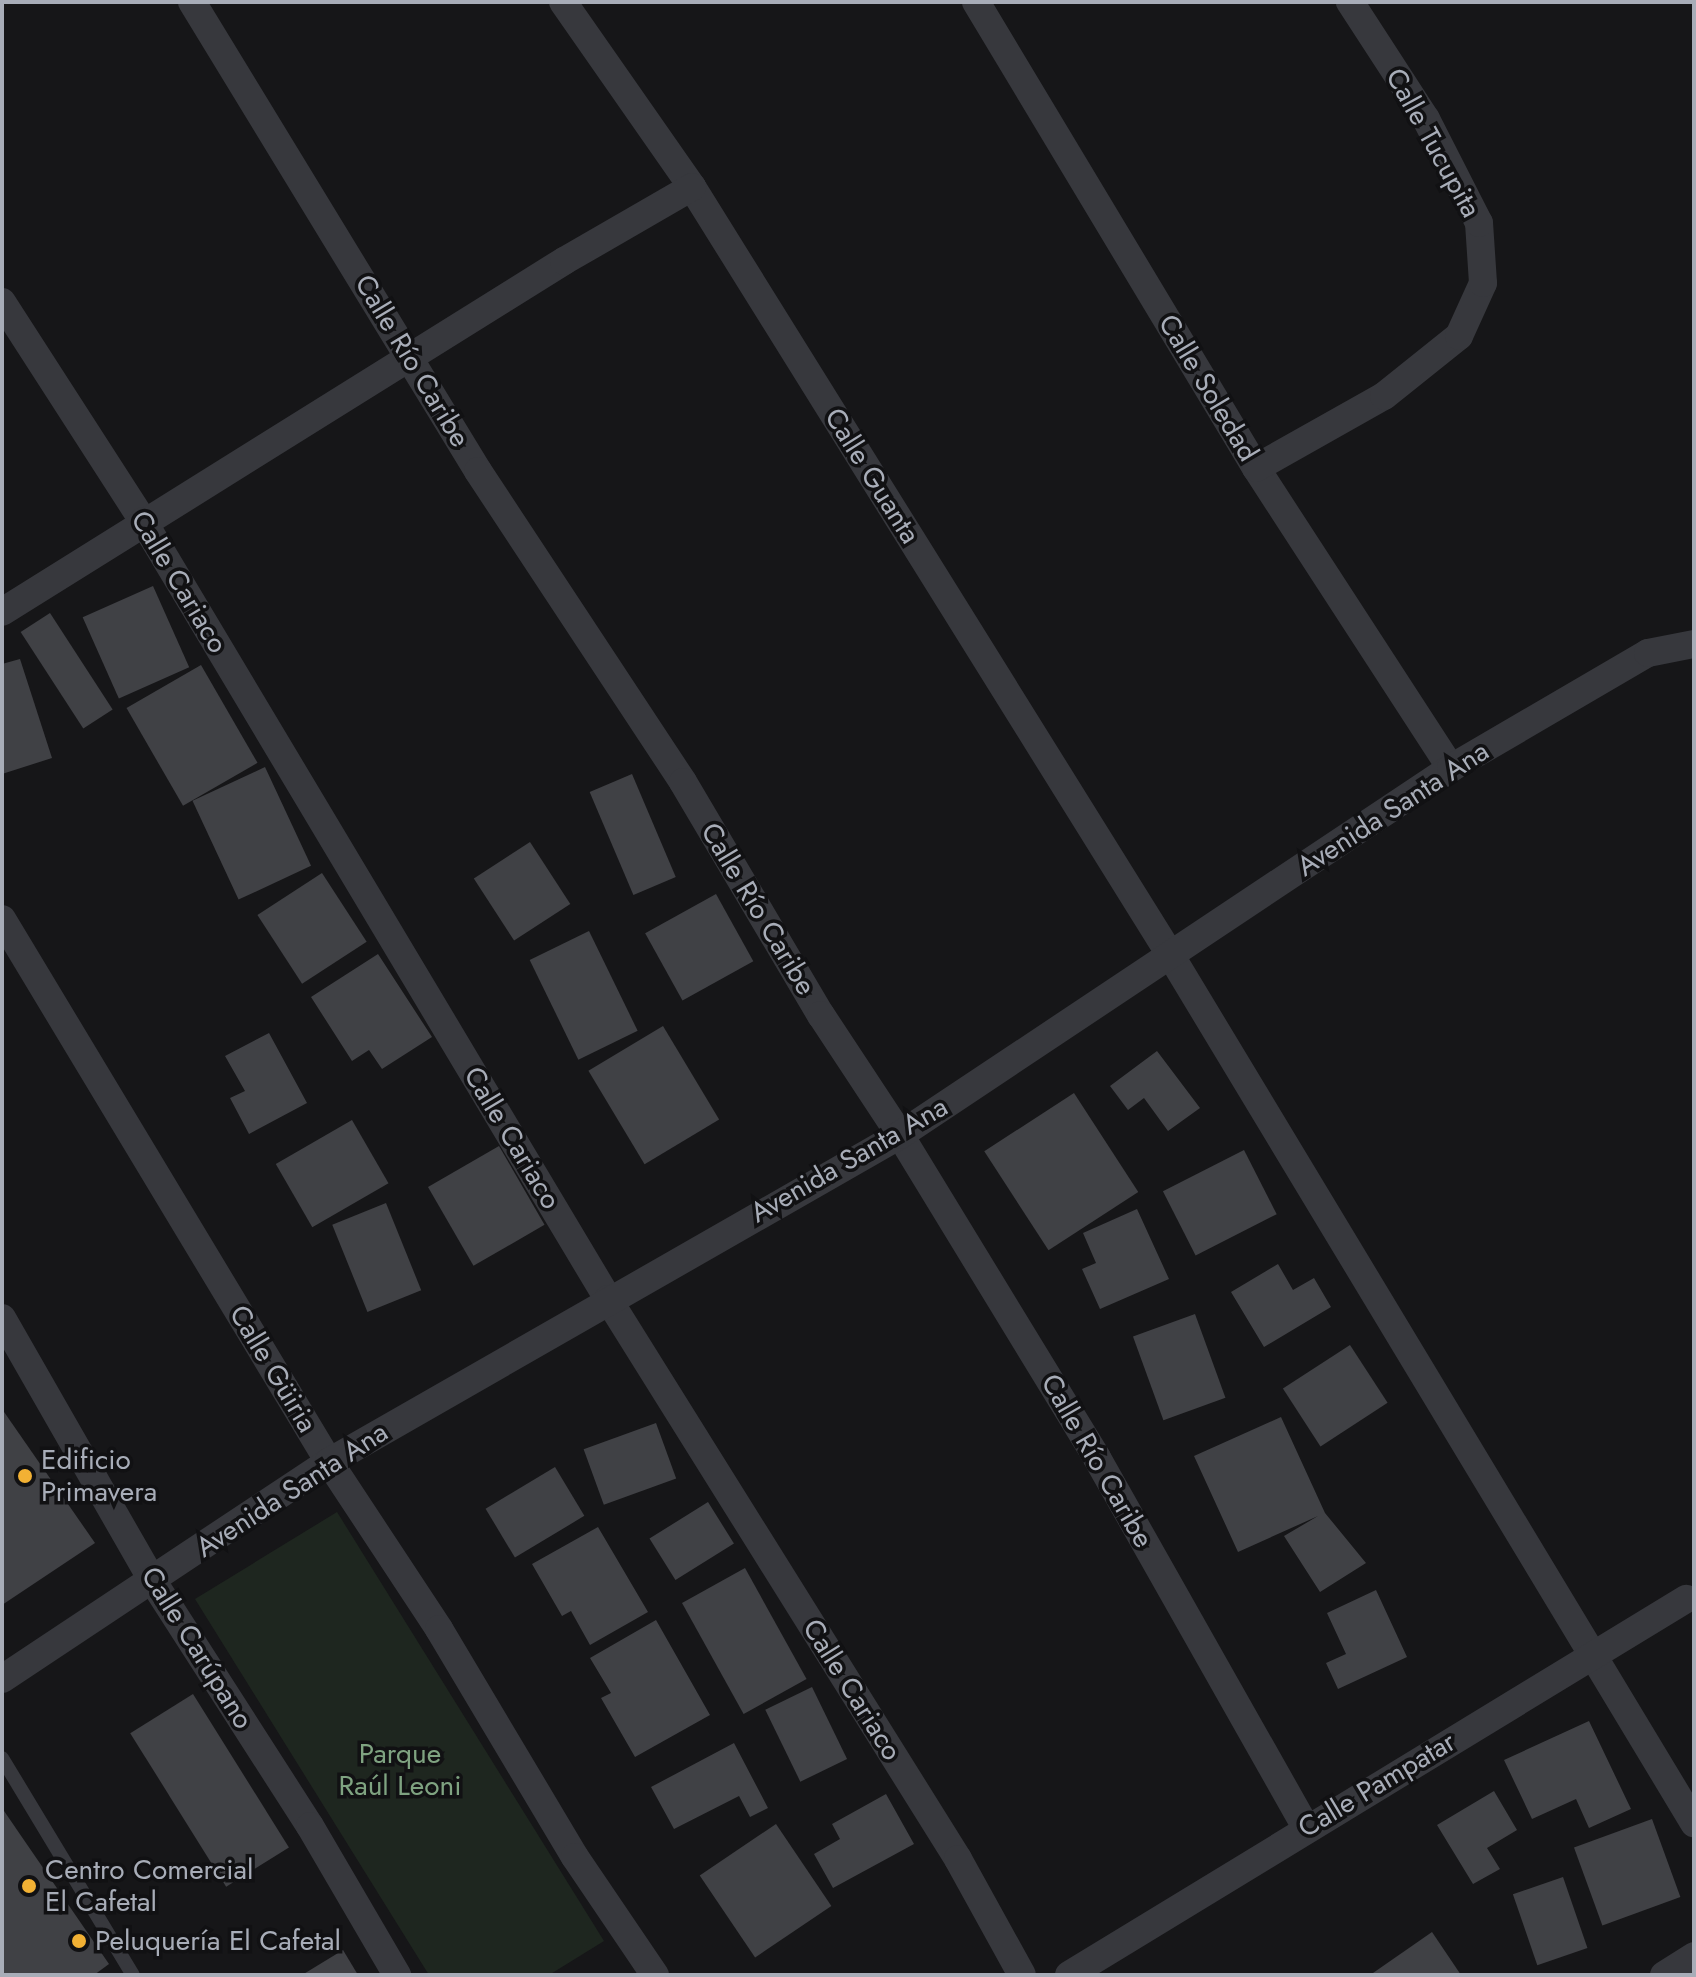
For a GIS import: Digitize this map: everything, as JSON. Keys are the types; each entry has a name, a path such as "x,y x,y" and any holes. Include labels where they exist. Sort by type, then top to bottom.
{"street":[{"name":"Calle Río Caribe","path":"192,2 411,355 478,471 683,782 821,1015 900,1135 1097,1458 1306,1827"},
{"name":"Calle Guanta","path":"563,2 692,187 1171,956 1694,1823"},
{"name":"Calle Soledad","path":"976,2 1256,468 1451,768"},
{"name":"Calle Tucupita","path":"1256,468 1384,396 1459,336 1483,283 1479,223 1426,119 1350,2"},
{"path":"2,612 411,355 692,187"},
{"name":"Calle Cariaco","path":"2,302 143,521 608,1299 950,1846 1022,1975"},
{"name":"Avenida Santa Ana","path":"2,1679 329,1462 608,1299 900,1135 1451,768 1648,653 1694,644"},
{"name":"Calle Güiria","path":"2,919 329,1462 439,1629 575,1857 655,1975"},
{"name":"Calle Carúpano","path":"2,1318 152,1580 310,1826 397,1975"},
{"name":"Calle Pampatar","path":"1069,1975 1306,1827 1593,1658 1686,1599"},
{"path":"1664,1975 1694,1956"}],"lane":[{"path":"4,1761 133,1975"}],"green space":[{"name":"Parque Raúl Leoni","path":"337,1512 604,1941 549,1975 429,1975 195,1599"}],"building":[{"path":"153,586 189,667 119,699 83,617"},
{"path":"50,613 113,709 83,729 21,632"},
{"path":"20,659 52,758 2,774 2,664"},
{"path":"201,665 258,763 183,806 127,708"},
{"path":"265,767 311,866 239,900 192,801"},
{"path":"632,774 676,877 633,895 590,792"},
{"path":"530,842 570,904 514,941 474,878"},
{"path":"322,873 367,942 302,984 257,915"},
{"path":"716,894 753,961 682,1001 645,933"},
{"path":"589,931 638,1031 578,1060 530,960"},
{"path":"378,954 432,1037 382,1069 369,1050 352,1061 311,997"},
{"path":"663,1026 719,1119 645,1164 588,1071"},
{"path":"269,1033 307,1103 249,1134 230,1098 245,1091 225,1056"},
{"path":"1157,1051 1200,1108 1168,1131 1144,1098 1128,1110 1110,1086"},
{"path":"1074,1093 1138,1192 1049,1250 984,1151"},
{"path":"352,1120 388,1183 312,1227 276,1164"},
{"path":"499,1146 544,1225 473,1266 428,1187"},
{"path":"1244,1150 1277,1214 1196,1255 1163,1191"},
{"path":"386,1203 421,1290 367,1312 332,1225"},
{"path":"1137,1209 1169,1279 1100,1309 1082,1269 1096,1263 1083,1233"},
{"path":"1278,1264 1293,1290 1314,1278 1331,1307 1264,1347 1231,1292"},
{"path":"1195,1314 1225,1398 1163,1420 1133,1337"},
{"path":"1350,1345 1388,1403 1320,1446 1283,1389"},
{"name":"Edificio Primavera","path":"2,1409 95,1543 2,1605"},
{"path":"1281,1417 1325,1513 1366,1563 1320,1592 1284,1536 1318,1516 1238,1552 1194,1456"},
{"path":"656,1423 676,1478 604,1505 584,1449"},
{"path":"555,1467 584,1516 515,1558 486,1509"},
{"path":"708,1502 734,1544 675,1580 649,1539"},
{"path":"598,1527 648,1612 590,1645 571,1611 562,1616 532,1564"},
{"path":"745,1568 807,1679 744,1714 682,1603"},
{"path":"1376,1590 1407,1657 1338,1689 1326,1663 1346,1654 1327,1613"},
{"path":"656,1620 710,1715 635,1757 601,1698 611,1693 590,1658"},
{"path":"812,1687 847,1759 800,1782 765,1710"},
{"path":"193,1694 289,1847 226,1887 130,1733"},
{"path":"1589,1721 1631,1809 1589,1828 1576,1799 1532,1819 1504,1760"},
{"path":"734,1743 768,1808 750,1817 739,1796 674,1829 651,1787"},
{"path":"1494,1791 1517,1830 1487,1848 1500,1869 1473,1884 1437,1825"},
{"path":"886,1794 914,1844 833,1888 814,1854 840,1839 832,1824"},
{"name":"Centro Comercial El Cafetal","path":"2,1808 109,1964 94,1975 2,1975"},
{"path":"1652,1819 1680,1897 1602,1925 1574,1847"},
{"path":"776,1824 831,1906 755,1958 700,1875"},
{"path":"1563,1877 1587,1948 1537,1965 1513,1894"},
{"path":"1432,1932 1461,1975 1374,1975 1373,1973"},
{"path":"343,1950 358,1975 302,1975"}],"place":[{"name":"Edificio Primavera","path":"25,1476"},
{"name":"Centro Comercial El Cafetal","path":"29,1886"},
{"name":"Peluquería El Cafetal","path":"79,1941"}]}
